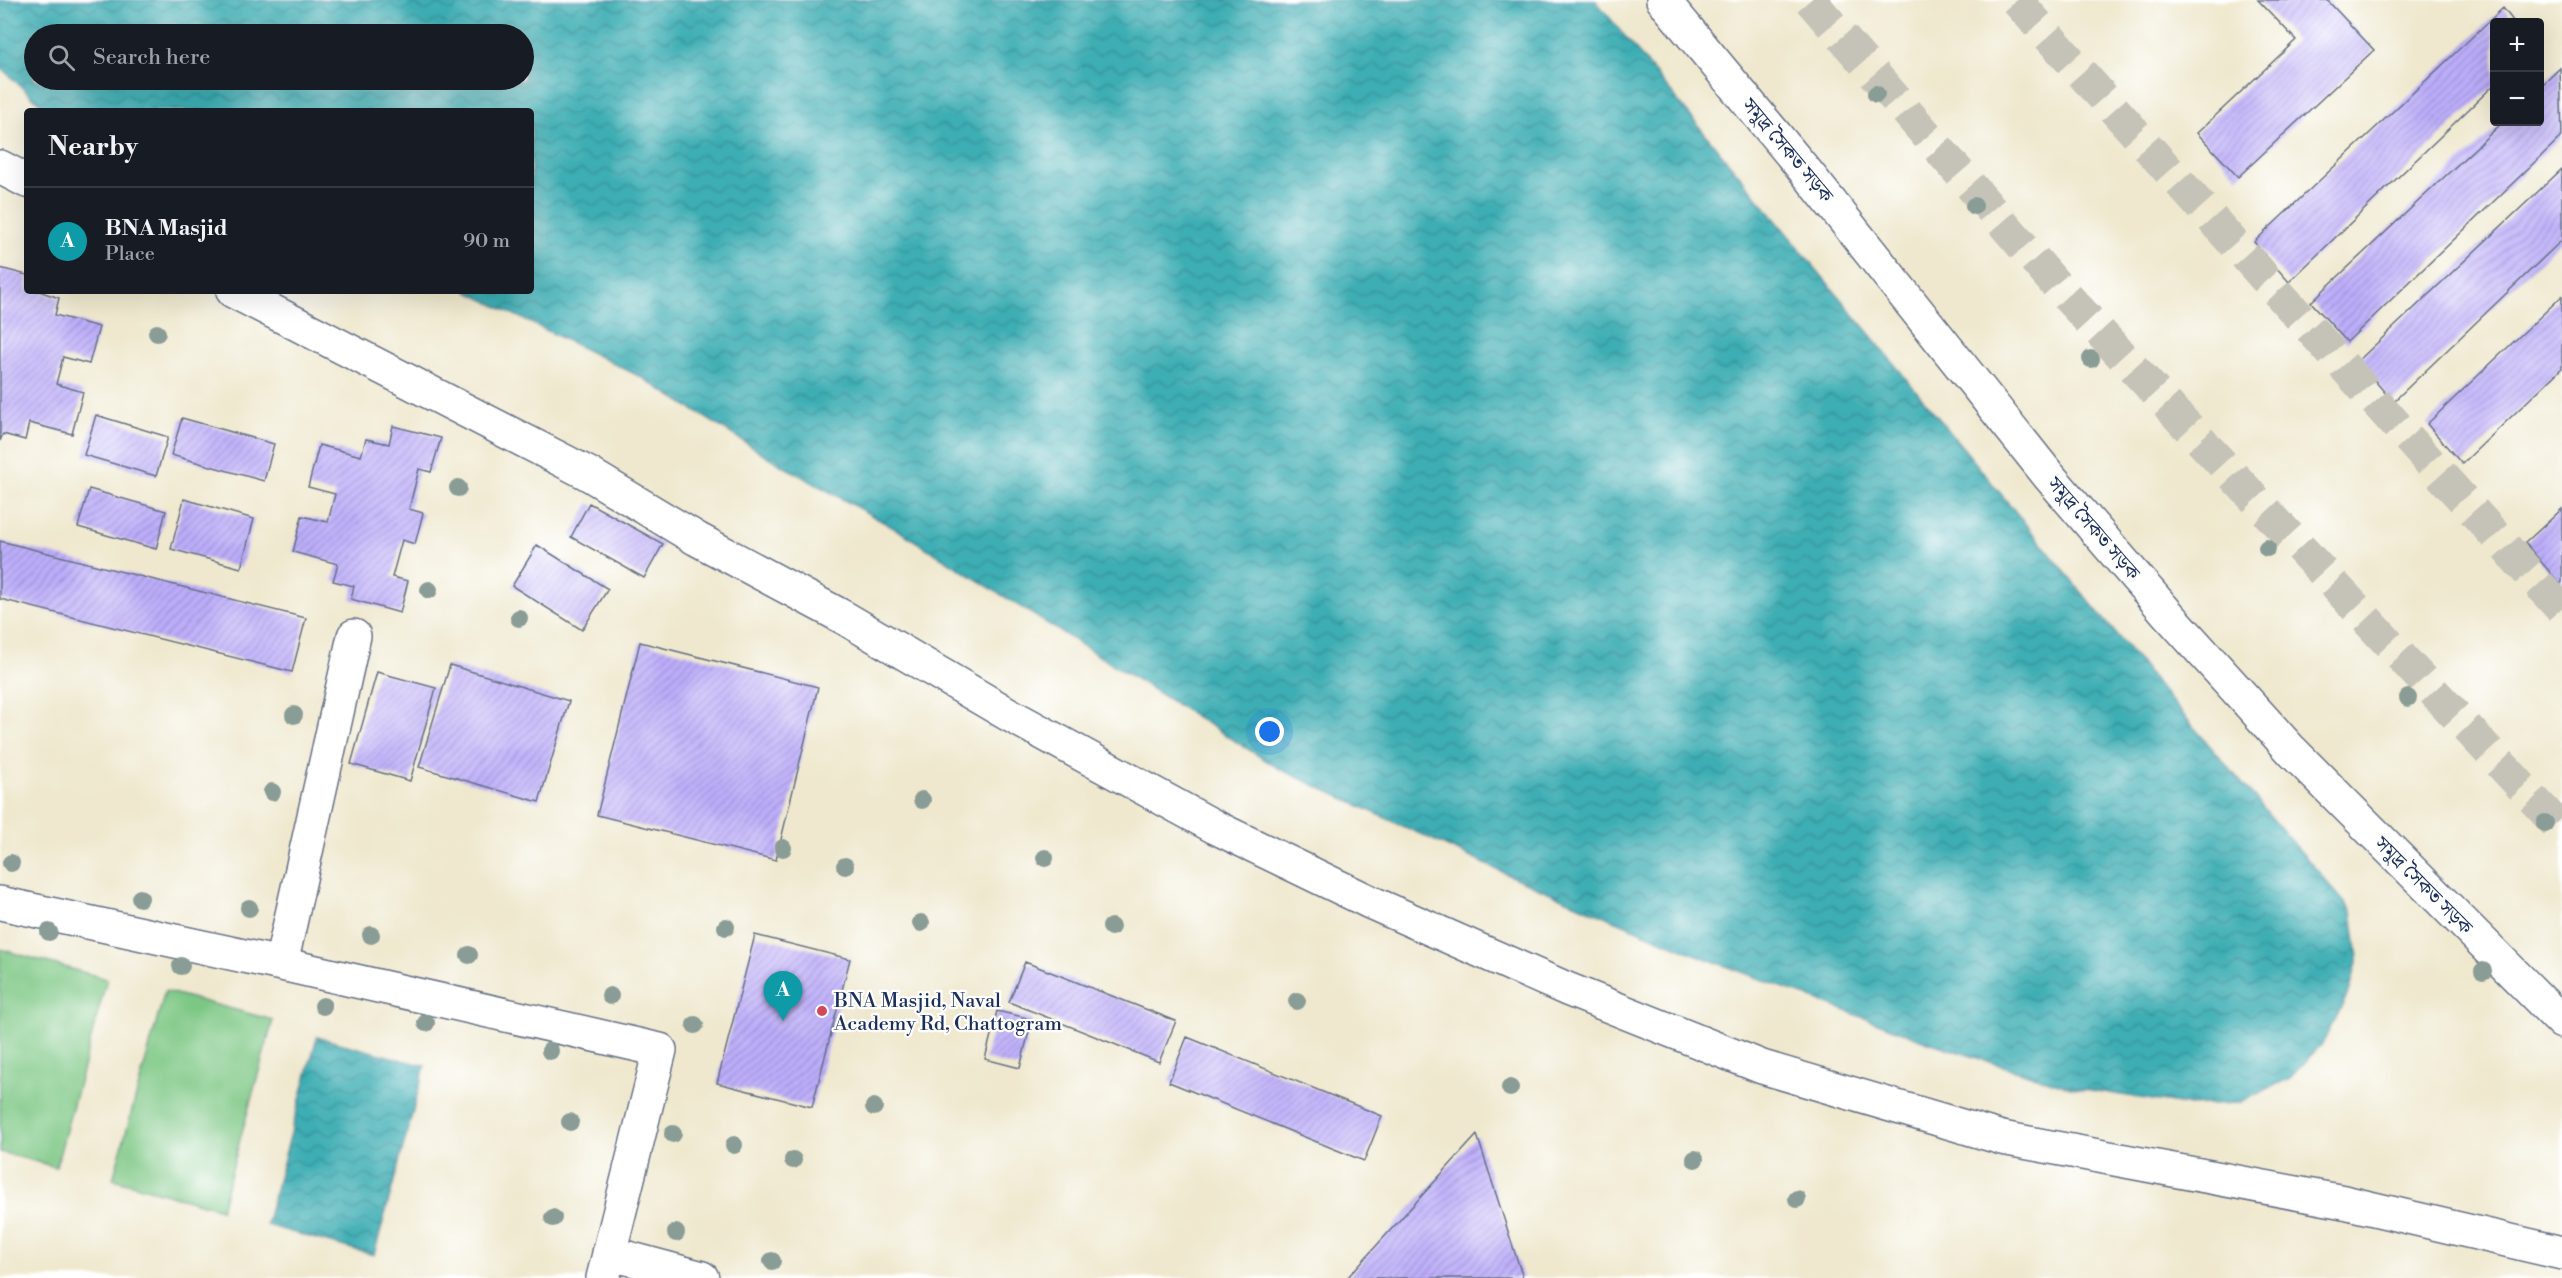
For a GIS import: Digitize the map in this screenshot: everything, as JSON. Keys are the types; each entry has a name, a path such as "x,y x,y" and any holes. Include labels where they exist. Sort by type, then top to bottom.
{"main road":[{"name":"সমুদ্র সৈকত সড়ক","path":"1663,0 1814,182 2049,476 2167,613 2291,750 2562,1022"},
{"path":"238,294 589,474 697,539 843,617 1008,714 1215,826 1370,902 1567,989 1762,1067 2002,1138 2344,1202 2562,1253"},
{"path":"281,963 354,636"},
{"path":"0,903 281,963 660,1050 606,1266 702,1278"}],"green space":[{"path":"0,949 107,979 56,1167 0,1152"},
{"path":"165,991 273,1020 221,1209 113,1179"}],"water":[{"path":"0,0 1595,0 2167,696 2352,911 2358,958 2350,990 2322,1044 2290,1078 2239,1103 2185,1105 2065,1086 1931,1043 1699,956 1513,877 1280,769 901,532 778,463 641,377 472,294 534,294 534,108 45,108 25,90 534,90 534,24 24,24 24,89 0,67"},
{"path":"317,1037 425,1066 374,1255 266,1225"}],"building":[{"path":"2258,0 2327,0 2374,50 2238,177 2197,133 2296,40"},
{"path":"2503,8 2511,18 2492,18"},
{"path":"2490,20 2490,89 2289,282 2254,242"},
{"path":"2560,68 2562,136 2347,342 2311,302 2499,126 2544,126 2544,83"},
{"path":"2562,169 2562,240 2393,402 2358,361"},
{"path":"0,268 24,274 24,294 48,294 59,298 55,315 99,327 89,364 63,357 56,384 83,392 72,434 29,423 25,440 3,434 0,441"},
{"path":"2562,296 2562,368 2462,464 2427,424"},
{"path":"96,415 168,437 156,476 84,455"},
{"path":"182,418 274,444 264,481 171,455"},
{"path":"393,426 441,438 431,472 419,469 409,509 423,513 415,544 402,540 392,577 408,581 400,613 351,599 354,586 333,581 338,564 293,552 302,516 328,522 335,494 308,487 319,445 361,456 366,439 389,444"},
{"path":"89,489 166,511 156,549 78,527"},
{"path":"184,499 254,519 241,568 171,549"},
{"path":"589,503 663,544 644,578 571,537"},
{"path":"2562,509 2562,582 2560,584 2525,543"},
{"path":"0,541 306,618 292,672 0,599"},
{"path":"537,545 608,589 582,630 512,586"},
{"path":"640,642 818,687 776,860 597,815"},
{"path":"450,665 569,701 539,802 419,767"},
{"path":"377,672 436,688 410,781 351,764"},
{"path":"755,935 850,959 812,1107 717,1083"},
{"path":"1025,962 1176,1021 1159,1062 1009,1002"},
{"path":"997,1011 1032,1019 1020,1068 985,1059"},
{"path":"1187,1037 1382,1116 1364,1161 1169,1082"},
{"path":"1477,1135 1523,1278 1347,1278"}],"tunnel":[{"path":"1810,0 2059,288 2562,830"},
{"path":"2016,0 2562,610"}],"place":[{"name":"BNA Masjid, Naval Academy Rd, Chattogram","path":"822,1011"},
{"name":"BNA Masjid","path":"783,1021"}]}
